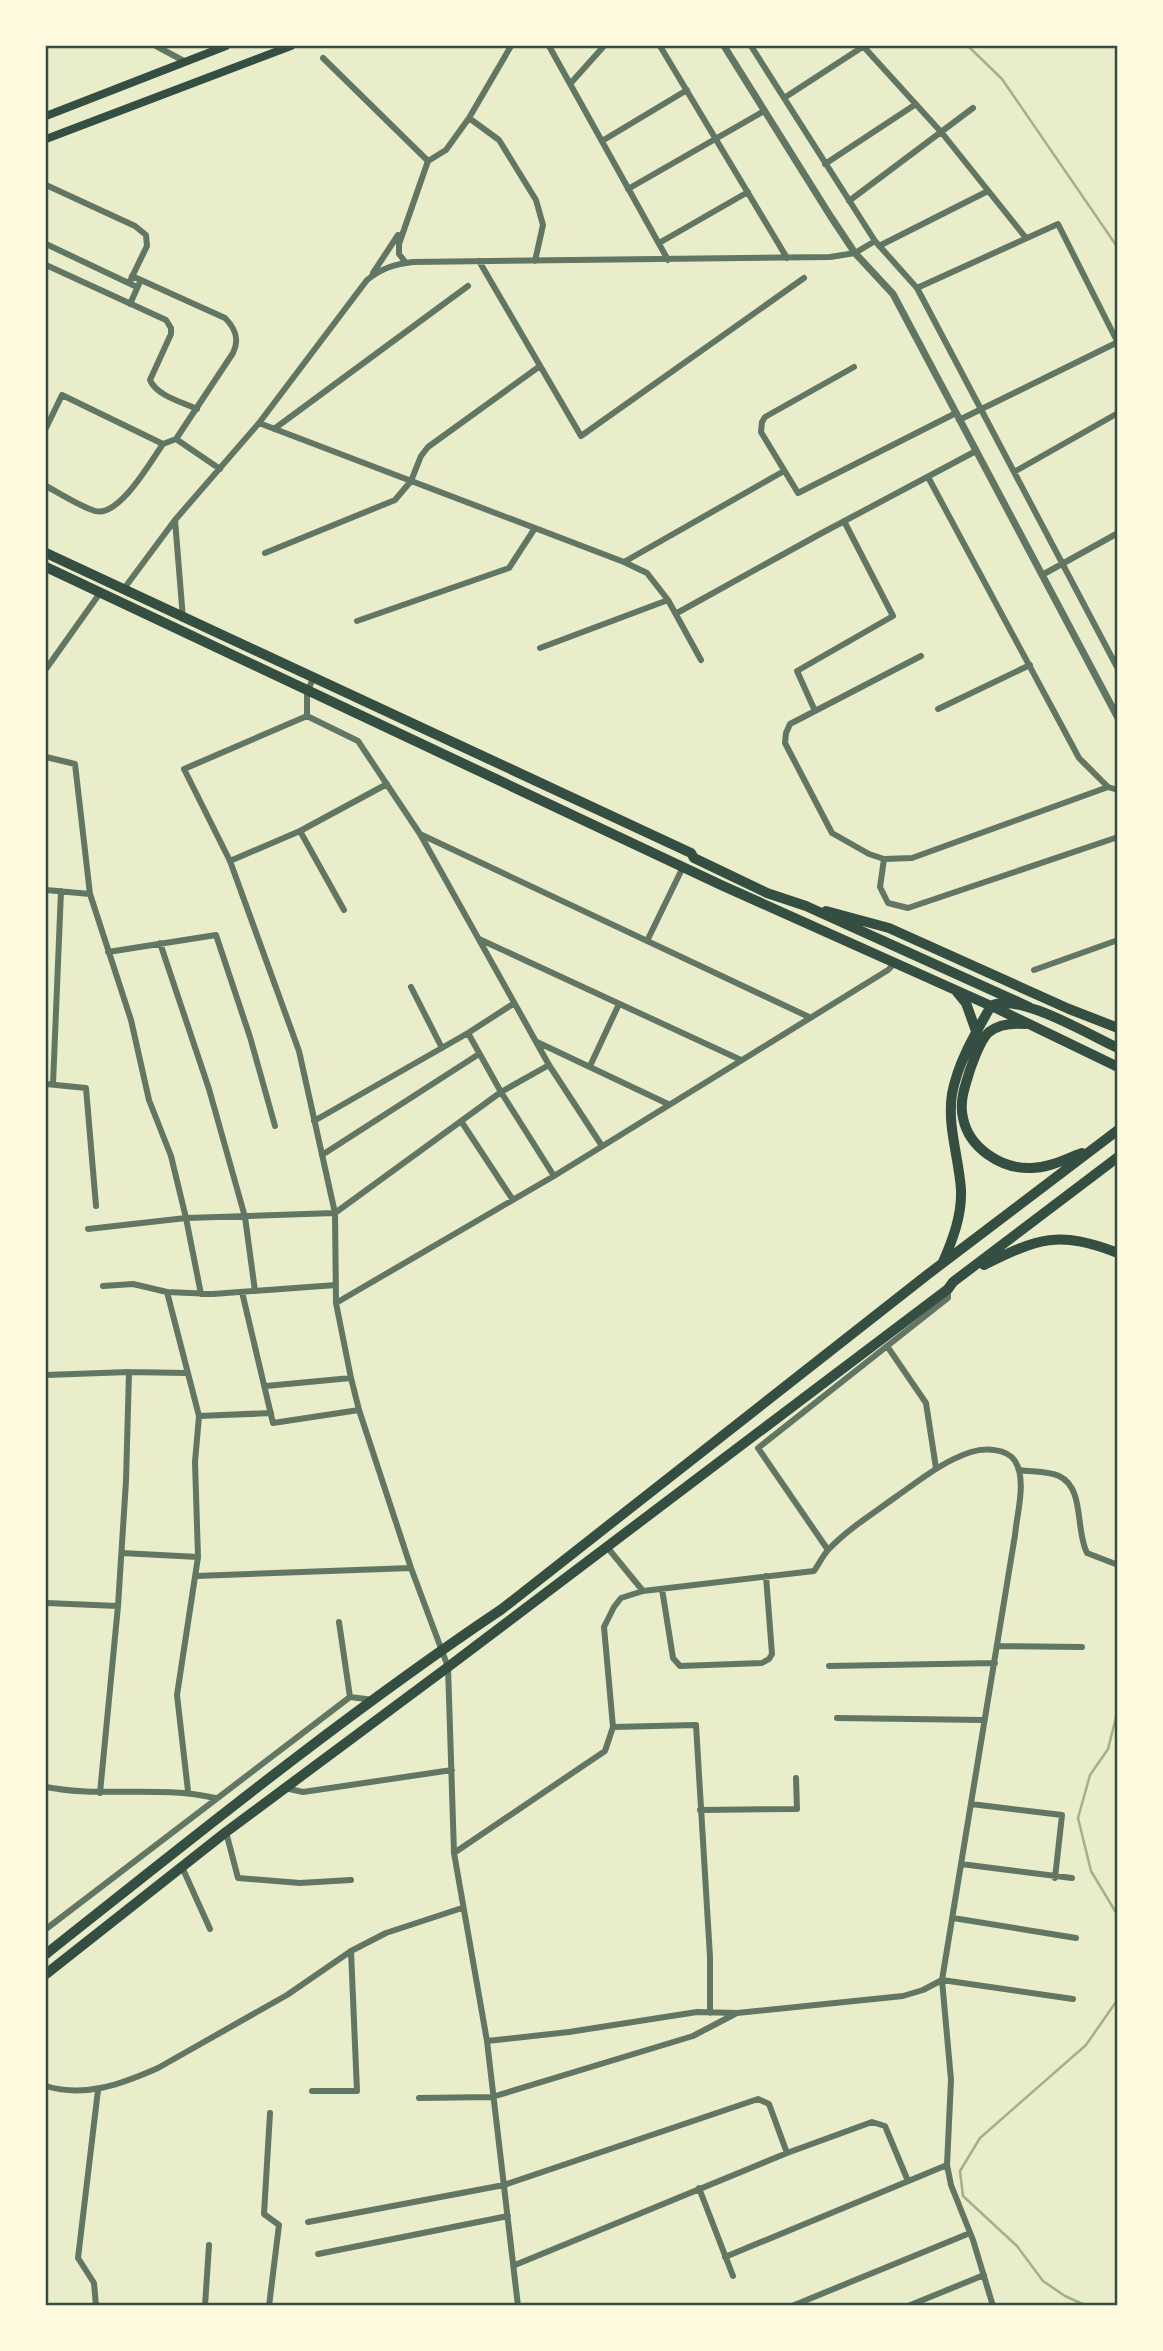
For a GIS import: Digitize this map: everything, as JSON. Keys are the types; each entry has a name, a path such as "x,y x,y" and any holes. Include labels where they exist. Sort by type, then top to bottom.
{"highway":[{"path":"46,553 691,853 694,858 767,893 889,928 1069,1009 1118,1028"},
{"path":"46,568 683,867 957,992 1029,1007 1118,1048"},
{"path":"806,906 997,1002 1027,1024 1118,1067"},
{"path":"957,992 966,1003 981,1033 962,1096 962,1116 966,1129 976,1144 988,1156 1009,1166 1031,1168 1049,1166 1096,1147"},
{"path":"942,1264 957,1225 961,1205 952,1126 952,1096 962,1059 981,1033 997,1002"},
{"path":"981,1033 1012,1023 1027,1024"},
{"path":"46,1954 211,1824 443,1649 502,1609 942,1264 1118,1130"},
{"path":"46,1974 226,1832 607,1547 1118,1157"},
{"path":"951,1286 1013,1250 1038,1241 1080,1240 1118,1253"}],"main road":[{"path":"46,116 226,46"},
{"path":"46,139 290,46"}],"street":[{"path":"156,46 184,61"},
{"path":"123,590 175,520 259,423 391,247 404,225 428,161 446,150 469,118 511,46"},
{"path":"549,46 668,260"},
{"path":"570,84 604,46"},
{"path":"660,46 787,258"},
{"path":"724,46 855,253 893,294 1118,718"},
{"path":"751,46 877,244 917,288 1118,669"},
{"path":"784,98 864,46 942,133 1026,238"},
{"path":"323,58 428,161"},
{"path":"602,141 687,90"},
{"path":"825,164 916,104"},
{"path":"849,201 973,108"},
{"path":"628,189 764,111"},
{"path":"469,118 499,141 536,200 543,225 535,261"},
{"path":"46,185 146,235 147,246 129,283"},
{"path":"367,280 381,270 406,263 830,257 855,253 877,244 988,191"},
{"path":"659,243 748,192"},
{"path":"854,367 765,417 762,422 761,432 798,493 958,417 981,410 1117,343 1058,223 917,288"},
{"path":"404,225 399,254 406,263"},
{"path":"46,244 137,288"},
{"path":"479,261 581,436 804,278"},
{"path":"46,265 166,320 171,334 150,380 153,387 197,409"},
{"path":"46,486 97,512 108,510 120,503 163,444 176,439 235,349 237,336 225,318 132,276"},
{"path":"130,304 141,279"},
{"path":"274,429 468,286"},
{"path":"265,554 395,500 411,481 421,456 428,447 540,366"},
{"path":"46,428 62,395 163,444"},
{"path":"1014,472 1118,413"},
{"path":"259,423 647,573 677,613 701,660"},
{"path":"176,439 220,469"},
{"path":"677,613 976,451"},
{"path":"624,562 784,471"},
{"path":"928,477 1079,758 1108,787 1118,790"},
{"path":"175,520 183,619"},
{"path":"815,710 797,671 893,616 844,521"},
{"path":"357,621 509,568 535,528"},
{"path":"1042,575 1118,533"},
{"path":"46,669 100,593"},
{"path":"540,648 668,600"},
{"path":"921,656 790,723 785,743 832,834 884,859 912,858 1108,787"},
{"path":"939,709 1030,665"},
{"path":"307,716 307,692 313,679"},
{"path":"1109,702 1118,697"},
{"path":"519,2305 487,2041 454,1853 448,1667 411,1568 351,1378 336,1303 335,1213 299,1051 230,860 184,769 307,716 358,741 420,834 548,1065 603,1146"},
{"path":"46,757 75,764 90,894 131,1020 149,1100 171,1156 187,1219 201,1294"},
{"path":"230,860 300,831 387,784"},
{"path":"300,831 344,910"},
{"path":"420,834 810,1017"},
{"path":"884,859 880,887 888,903 908,908 1118,837"},
{"path":"647,941 683,867"},
{"path":"46,890 90,894"},
{"path":"61,891 49,1084 86,1088 96,1206"},
{"path":"108,952 216,935 250,1037 275,1126"},
{"path":"479,939 740,1060"},
{"path":"1034,970 1118,940"},
{"path":"160,943 209,1089 244,1217 255,1291"},
{"path":"336,1303 554,1176 888,970 895,963"},
{"path":"411,987 442,1048"},
{"path":"314,1121 468,1033 513,1004"},
{"path":"590,1066 619,1004"},
{"path":"468,1033 501,1092 554,1176"},
{"path":"536,1041 668,1104"},
{"path":"322,1155 479,1054"},
{"path":"88,1228 187,1219 335,1213 501,1092 548,1065"},
{"path":"461,1121 513,1200"},
{"path":"103,1286 133,1284 167,1292 201,1294 336,1285"},
{"path":"828,1550 758,1448 948,1298 951,1286"},
{"path":"167,1292 199,1416 195,1462 198,1557 177,1695 188,1791"},
{"path":"242,1292 274,1423 359,1410"},
{"path":"887,1346 926,1403 936,1468"},
{"path":"100,1793 122,1553 130,1372"},
{"path":"46,1375 187,1373"},
{"path":"266,1386 351,1378"},
{"path":"199,1416 271,1413"},
{"path":"454,1853 605,1751 613,1727 604,1627 621,1598 643,1591 814,1571 828,1550 854,1526 936,1468 972,1451 994,1450 1005,1452 1014,1458 1020,1483 1015,1535 942,1980 951,2080 947,2165 951,2185 993,2305"},
{"path":"1019,1470 1057,1475 1070,1483 1075,1496 1082,1544 1087,1553 1118,1565"},
{"path":"607,1547 643,1591"},
{"path":"122,1553 198,1557"},
{"path":"196,1576 411,1568"},
{"path":"662,1589 673,1657 680,1667 761,1663 772,1654 766,1576"},
{"path":"46,1603 118,1606"},
{"path":"339,1622 350,1697"},
{"path":"998,1646 1082,1647"},
{"path":"830,1666 995,1663"},
{"path":"46,1929 350,1697 375,1700"},
{"path":"837,1718 984,1720"},
{"path":"613,1727 696,1725 710,1957 710,2013"},
{"path":"285,1788 303,1792 452,1770"},
{"path":"700,1810 797,1809 796,1778"},
{"path":"46,1787 71,1792 100,1793 188,1791 215,1798"},
{"path":"971,1804 1062,1815 1055,1878"},
{"path":"226,1832 238,1878 300,1883 351,1880"},
{"path":"961,1864 1055,1878 1072,1878"},
{"path":"182,1867 211,1928"},
{"path":"46,2086 98,2090 158,2068 287,1995 351,1951 386,1933 462,1908"},
{"path":"953,1918 1076,1938"},
{"path":"312,2091 357,2091 351,1951"},
{"path":"487,2041 569,2032 697,2012 737,2013 903,1996 942,1980 1073,1999"},
{"path":"419,2098 492,2097 693,2036 737,2013"},
{"path":"96,2305 94,2283 78,2258 98,2090"},
{"path":"308,2222 504,2185 758,2099 769,2104 787,2153"},
{"path":"269,2305 279,2225 264,2214 270,2113"},
{"path":"515,2265 699,2188 873,2122 885,2126 908,2180"},
{"path":"725,2257 947,2165"},
{"path":"699,2188 733,2276"},
{"path":"318,2254 508,2216"},
{"path":"792,2305 970,2233"},
{"path":"205,2305 209,2245"},
{"path":"908,2305 984,2274"}],"waterway":[{"path":"968,46 1002,79 1118,248"},
{"path":"1118,1709 1108,1749 1090,1775 1078,1818 1091,1871 1118,1916"},
{"path":"1087,2306 1065,2296 1043,2281 1017,2246 963,2196 960,2171 980,2138 1086,2045 1118,1999"}]}
